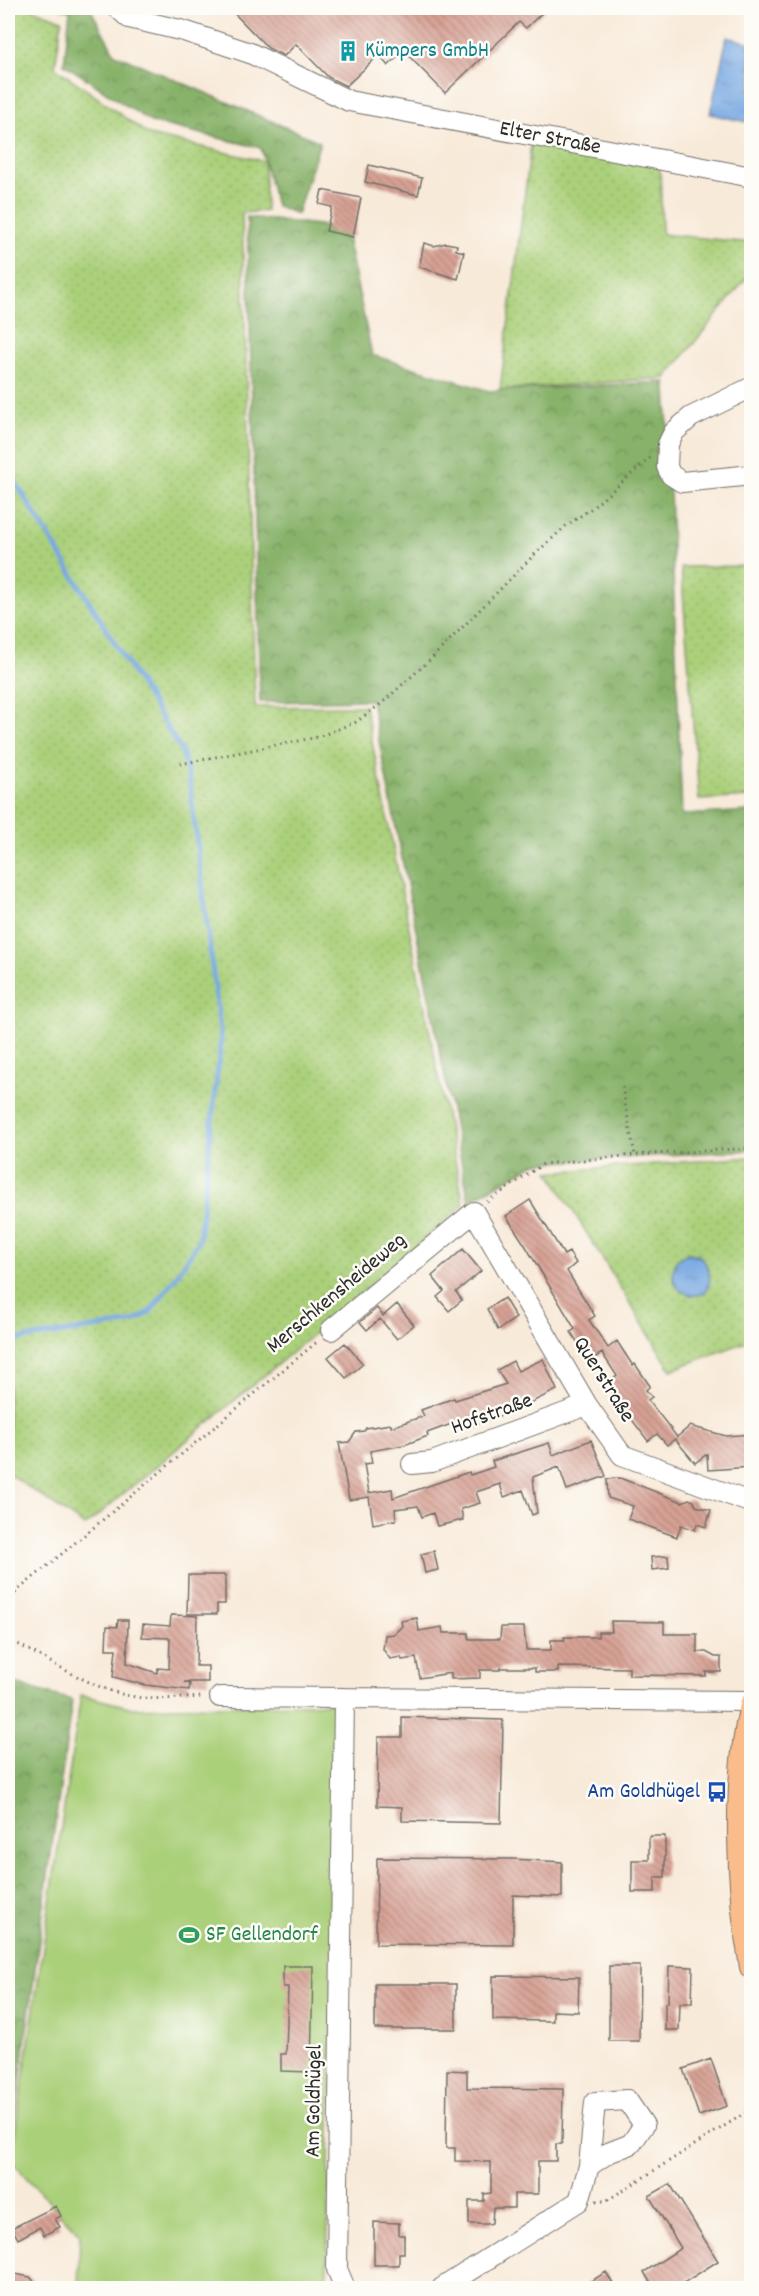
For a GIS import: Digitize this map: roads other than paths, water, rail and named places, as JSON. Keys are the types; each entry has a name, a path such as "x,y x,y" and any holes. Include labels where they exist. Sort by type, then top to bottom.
{"main road":[{"path":"752,1703 741,1789 741,1854 745,1914 752,1967"}],"street":[{"name":"Elter Straße","path":"118,8 129,18 184,32 250,53 349,101 752,177"},
{"path":"752,387 691,417 674,432 668,444 667,467 671,475 682,482 752,475"},
{"name":"Merschkensheideweg","path":"331,1330 474,1212"},
{"name":"Querstraße","path":"474,1212 587,1405 622,1455 752,1503"},
{"name":"Hofstraße","path":"412,1464 432,1462 587,1405"},
{"path":"220,1696 752,1703"},
{"name":"Am Goldhügel","path":"344,1698 337,2269 345,2289"},
{"path":"442,2289 579,2201 589,2166"}],"water":[{"path":"727,37 751,43 751,123 710,114"},
{"path":"687,1253 698,1255 706,1264 710,1279 707,1289 700,1294 691,1295 682,1292 675,1284 673,1274 677,1260"}],"waterway":[{"path":"8,470 182,752 189,777 221,1039 199,1240 178,1274 150,1312 133,1322 8,1341"}],"place":[{"name":"Kümpers GmbH","path":"348,51"},
{"name":"Am Goldhügel","path":"717,1792"},
{"name":"SF Gellendorf","path":"189,1935"}]}
